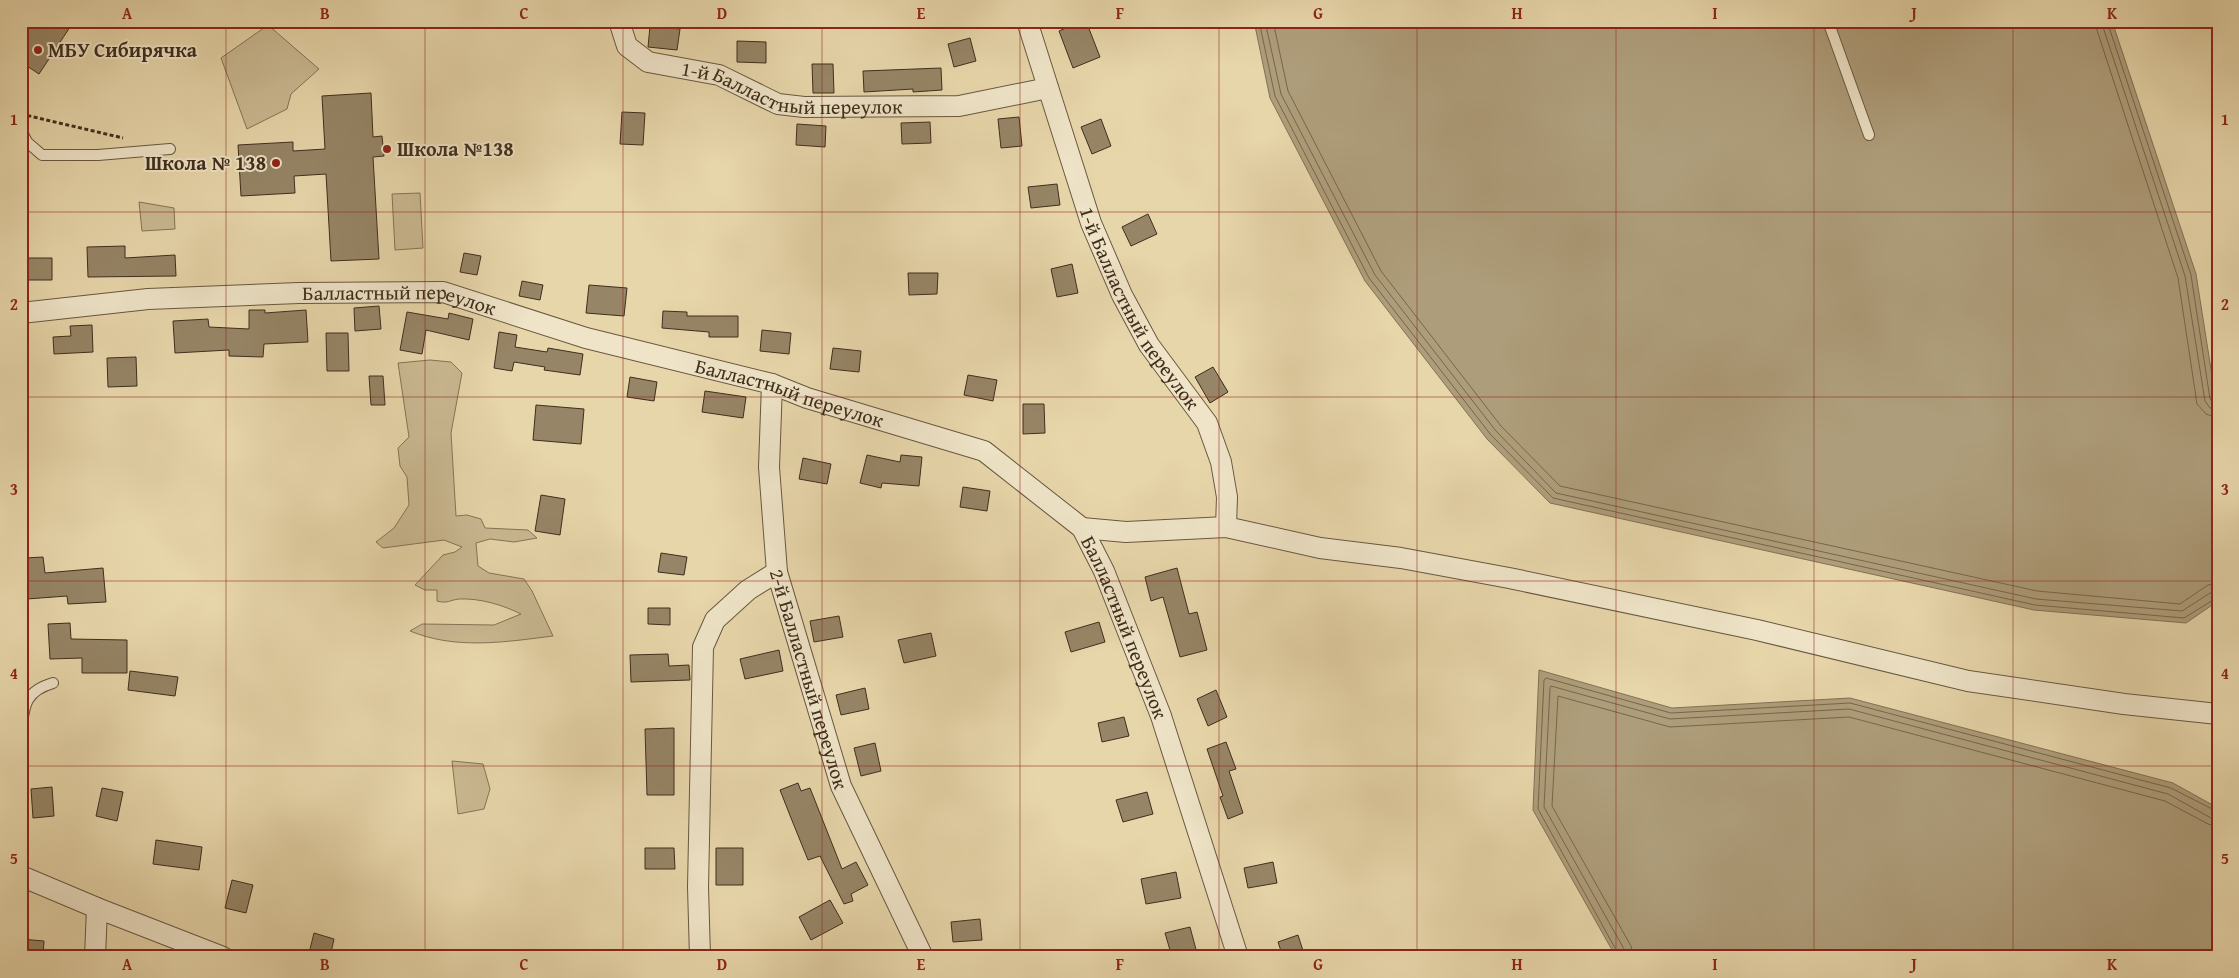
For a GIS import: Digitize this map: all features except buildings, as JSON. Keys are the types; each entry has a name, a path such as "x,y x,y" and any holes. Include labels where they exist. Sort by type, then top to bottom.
{"street":[{"name":"1-й Балластный переулок","path":"619,21 627,46 648,62 719,75 778,104 804,107 959,106 1048,88"},
{"name":"1-й Балластный переулок","path":"1027,21 1091,223 1122,295 1150,345 1207,423 1221,462 1227,497 1226,527"},
{"name":"Балластный переулок","path":"21,313 158,298 299,292 443,292 586,338 772,384 807,398 984,451 1082,528 1104,571 1161,716 1238,957"},
{"name":"2-й Балластный переулок","path":"772,384 768,467 777,572 841,786 923,957"},
{"path":"1082,528 1126,532 1226,527 1320,548 1401,558 1499,576 1747,628 1968,681 2124,704 2218,714"},
{"path":"700,957 698,887 703,647 715,620 748,590 777,572"},
{"path":"21,876 223,957"},
{"path":"95,957 97,908"}],"lane":[{"path":"1828,21 1869,135"},
{"path":"21,130 27,142 42,154 98,155 170,149"},
{"path":"21,731 24,708 38,688 54,683"}],"path":[{"path":"21,114 124,138"}],"shaded area":[{"path":"268,25 319,69 291,94 287,109 247,129 221,58"},
{"path":"420,193 423,248 395,250 392,194"},
{"path":"139,202 174,208 175,229 142,231"},
{"path":"430,360 451,362 462,373 451,433 456,516 467,515 481,519 485,528 528,530 537,538 514,542 490,539 476,543 478,566 489,573 524,579 532,591 553,636 499,642 463,643 427,637 410,631 422,624 494,625 521,614 483,601 459,599 448,602 437,601 437,590 425,590 415,585 443,555 455,552 462,547 444,540 383,548 376,542 394,528 409,505 407,477 400,466 398,448 409,437 398,363"},
{"path":"452,761 483,764 490,789 484,809 458,814"}],"water":[{"path":"1254,21 2112,21 2196,274 2218,414 2218,601 2186,623 2034,610 1550,503 1487,439 1365,281 1270,98"},
{"path":"1539,670 1672,708 1850,698 2173,783 2218,808 2218,957 1616,957 1533,810"}],"place":[{"name":"МБУ Сибирячка","path":"38,50"},
{"name":"Школа №138","path":"387,149"},
{"name":"Школа № 138","path":"276,163"}]}
